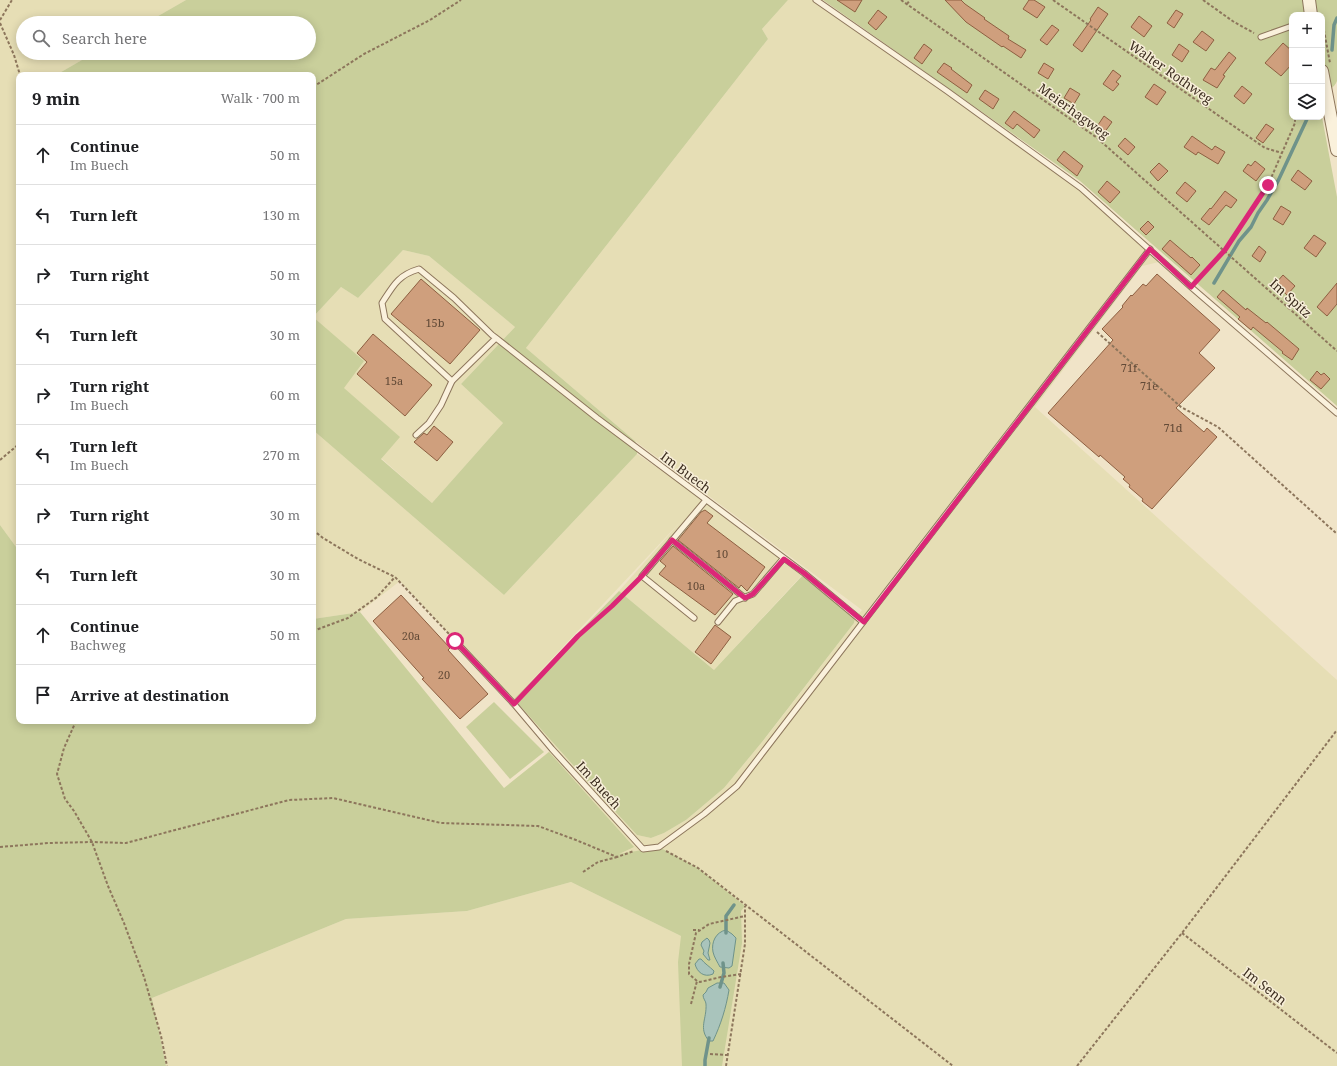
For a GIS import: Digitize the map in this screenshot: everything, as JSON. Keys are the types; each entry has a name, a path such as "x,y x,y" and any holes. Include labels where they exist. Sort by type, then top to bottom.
{"street":[{"path":"1309,0 1311,12"},
{"path":"1327,70 1337,150"}],"lane":[{"path":"816,0 947,91 1081,188 1191,287 1337,413"},
{"path":"1261,37 1289,27"},
{"path":"643,849 659,847 704,814 737,786 1150,249"},
{"name":"Im Buech","path":"452,381 385,319 382,303 394,285 407,273 419,269 454,298 496,338 597,418 804,573 864,622"},
{"path":"416,435 429,423 441,404 452,381 496,338"},
{"path":"694,618 642,576 706,500"},
{"path":"672,540 745,598"},
{"path":"718,622 735,601 753,594 784,559"},
{"name":"Im Buech","path":"455,641 514,704 579,779 643,849"}],"path":[{"path":"12,0 0,21 19,72"},
{"path":"316,85 364,54 430,20 461,0"},
{"name":"Meierhagweg","path":"901,0 1096,137 1228,253"},
{"path":"907,4 910,0"},
{"name":"Walter Rothweg","path":"1053,0 1265,148 1282,152"},
{"path":"1203,0 1234,22 1261,37"},
{"path":"1325,48 1327,70"},
{"path":"1191,287 1225,250 1268,185 1295,120"},
{"name":"Im Spitz","path":"1228,253 1337,351"},
{"path":"1090,326 1181,407 1218,427 1337,534"},
{"path":"0,460 16,447"},
{"path":"316,532 358,559 395,577 455,641"},
{"path":"514,704 578,636 612,606 642,576"},
{"path":"316,630 348,618 377,597 395,577"},
{"path":"75,724 64,748 58,774 65,798 92,842 108,886 124,923 144,977 161,1036 167,1066"},
{"path":"1077,1066 1182,933 1337,730"},
{"path":"0,846 49,843 126,843 289,800 333,798 441,823 538,826 617,857"},
{"path":"659,847 698,868 953,1066"},
{"path":"583,872 598,862 643,849"},
{"path":"726,1066 745,944 745,906"},
{"path":"741,974 721,977 704,982 697,982 689,974 689,964 696,933 699,930 709,924 745,916"},
{"path":"692,930 699,930"},
{"name":"Im Senn","path":"1182,933 1337,1053"},
{"path":"692,1004 697,982"},
{"path":"710,1054 727,1055"}],"shaded area":[{"path":"0,0 186,0 158,16 16,16 16,60 82,60 61,72 16,72 16,547 0,525"},
{"path":"788,0 812,0 1081,188 1159,262 1142,266 1035,407 1337,680 1337,1066 166,1066 152,998 346,919 467,911 571,882 681,936 616,854 504,789 552,749 514,704 400,581 360,612 316,619 316,433 504,595 637,454 703,498 804,573 714,670 619,591 682,520 514,699 637,835 651,838 664,833 686,820 724,788 767,736 854,623 855,618 862,610 635,441 526,348 768,39 762,29"},
{"path":"403,250 429,256 515,327 461,384 503,423 432,503 381,458 399,437 316,364 316,314 341,287 358,298"}],"green space":[{"path":"186,0 788,0 762,29 768,39 526,348 635,441 637,445 637,454 504,595 316,433 316,320 364,361 344,388 400,437 381,459 432,503 503,423 461,384 515,327 429,256 403,250 358,298 341,287 316,314 316,72 61,72 82,60 316,60 316,16 158,16"},
{"path":"823,0 1337,0 1337,81 1333,87 1325,91 1325,12 1289,12 1289,120 1323,120 1337,197 1337,406 1080,181"},
{"path":"0,525 16,547 16,724 316,724 316,619 360,612 504,788 549,752 634,847 619,854 659,847 698,868 745,906 741,911 742,943 722,1066 682,1066 678,962 681,936 571,882 467,911 346,919 152,998 166,1066 0,1066"},
{"path":"802,576 855,618 854,623 762,742 724,788 686,820 664,833 651,838 637,835 514,699 619,591 714,670"},
{"path":"494,702 544,752 510,779 466,727"}],"water":[{"path":"726,930 736,938 732,966 729,968 720,967 713,952 715,938 719,933"},
{"path":"707,938 710,943 708,953 710,960 708,960 703,954 704,951 701,945"},
{"path":"699,959 701,959 714,971 713,974 704,975 697,970 695,964"},
{"path":"717,983 724,983 729,990 725,1010 713,1041 709,1041 703,1028 706,1002 703,995 708,988"}],"building":[{"path":"837,0 862,0 855,12"},
{"path":"945,0 961,0 985,18 984,19 1009,36 1008,39 1026,50 1021,58 1003,46 1002,47 966,22"},
{"path":"1029,0 1034,0 1045,7 1037,18 1023,9"},
{"path":"1098,7 1108,14 1082,52 1073,45 1091,20 1090,19"},
{"path":"878,10 887,17 876,30 868,23"},
{"path":"1176,10 1183,14 1174,28 1167,23"},
{"path":"1139,16 1152,26 1144,37 1131,27"},
{"path":"1052,25 1059,30 1047,45 1040,40"},
{"path":"1202,31 1214,40 1206,51 1193,42"},
{"path":"1283,43 1289,48 1289,67 1281,76 1265,63"},
{"path":"924,44 932,50 922,64 914,58"},
{"path":"1179,44 1189,51 1182,62 1172,55"},
{"path":"1229,52 1236,58 1223,75 1225,76 1217,88 1203,80 1211,68 1215,70"},
{"path":"944,63 972,85 967,93 937,72"},
{"path":"1044,63 1054,69 1048,79 1038,73"},
{"path":"1113,70 1121,76 1116,82 1119,84 1113,91 1103,84"},
{"path":"1154,84 1166,92 1157,105 1145,97"},
{"path":"1242,86 1252,94 1244,104 1234,96"},
{"path":"1070,88 1080,94 1074,104 1064,98"},
{"path":"985,90 999,99 993,109 979,99"},
{"path":"1014,111 1040,130 1034,138 1017,124 1013,129 1005,123"},
{"path":"1104,116 1112,122 1104,133 1096,128"},
{"path":"1266,124 1274,129 1263,143 1256,138"},
{"path":"1192,136 1212,150 1215,146 1225,152 1218,164 1198,152 1196,155 1184,147"},
{"path":"1125,138 1135,147 1128,155 1118,146"},
{"path":"1064,151 1083,166 1077,176 1057,160"},
{"path":"1255,161 1265,169 1256,181 1243,171 1248,164 1251,166"},
{"path":"1159,163 1168,171 1158,181 1150,172"},
{"path":"1298,170 1312,181 1305,190 1291,180"},
{"path":"1107,181 1120,192 1110,203 1098,192"},
{"path":"1185,182 1196,191 1187,202 1176,193"},
{"path":"1225,191 1237,200 1231,208 1226,205 1209,225 1201,219"},
{"path":"1281,206 1291,212 1283,225 1273,219"},
{"path":"1148,221 1154,227 1146,235 1140,229"},
{"path":"1314,235 1326,243 1316,257 1304,248"},
{"path":"1170,240 1200,265 1191,275 1162,249"},
{"path":"1259,246 1266,252 1260,262 1252,256"},
{"path":"1157,274 1220,330 1199,353 1215,368 1176,408 1204,432 1207,428 1217,437 1152,509 1129,487 1130,485 1123,479 1125,477 1100,455 1099,457 1048,413 1113,340 1102,329 1123,307 1122,306 1131,295 1132,296 1143,284 1146,286"},
{"path":"1283,275 1295,286 1287,295 1275,284"},
{"path":"421,279 480,330 450,364 391,314"},
{"path":"1337,283 1337,304 1327,316 1317,307"},
{"path":"1223,290 1246,310 1247,308 1266,323 1267,322 1299,349 1292,360 1253,327 1251,330 1238,319 1240,317 1217,297"},
{"path":"373,334 432,385 405,416 357,374 367,362 357,353"},
{"path":"1317,371 1321,375 1324,373 1330,379 1321,389 1310,380"},
{"path":"434,426 453,442 437,461 414,442 424,433 427,435"},
{"path":"705,510 713,516 707,523 765,567 747,591 741,585 739,588 678,540 701,512"},
{"path":"673,546 733,594 715,615 659,574 666,566 660,561"},
{"path":"401,595 450,648 448,650 488,694 460,719 422,679 424,678 373,621"},
{"path":"715,625 731,637 711,664 695,652"}],"waterway":[{"path":"1332,50 1334,25 1337,18"},
{"path":"1214,283 1239,241 1251,227 1278,181 1307,120"},
{"path":"726,933 726,916 734,905"},
{"path":"720,987 724,973 723,963"},
{"path":"705,1066 709,1038"}],"route":[{"path":"455,641 514,704 578,636 612,606 642,576 672,540 745,598 753,594 784,559 804,573 864,622 1150,249 1191,287 1225,250 1268,185"}]}
